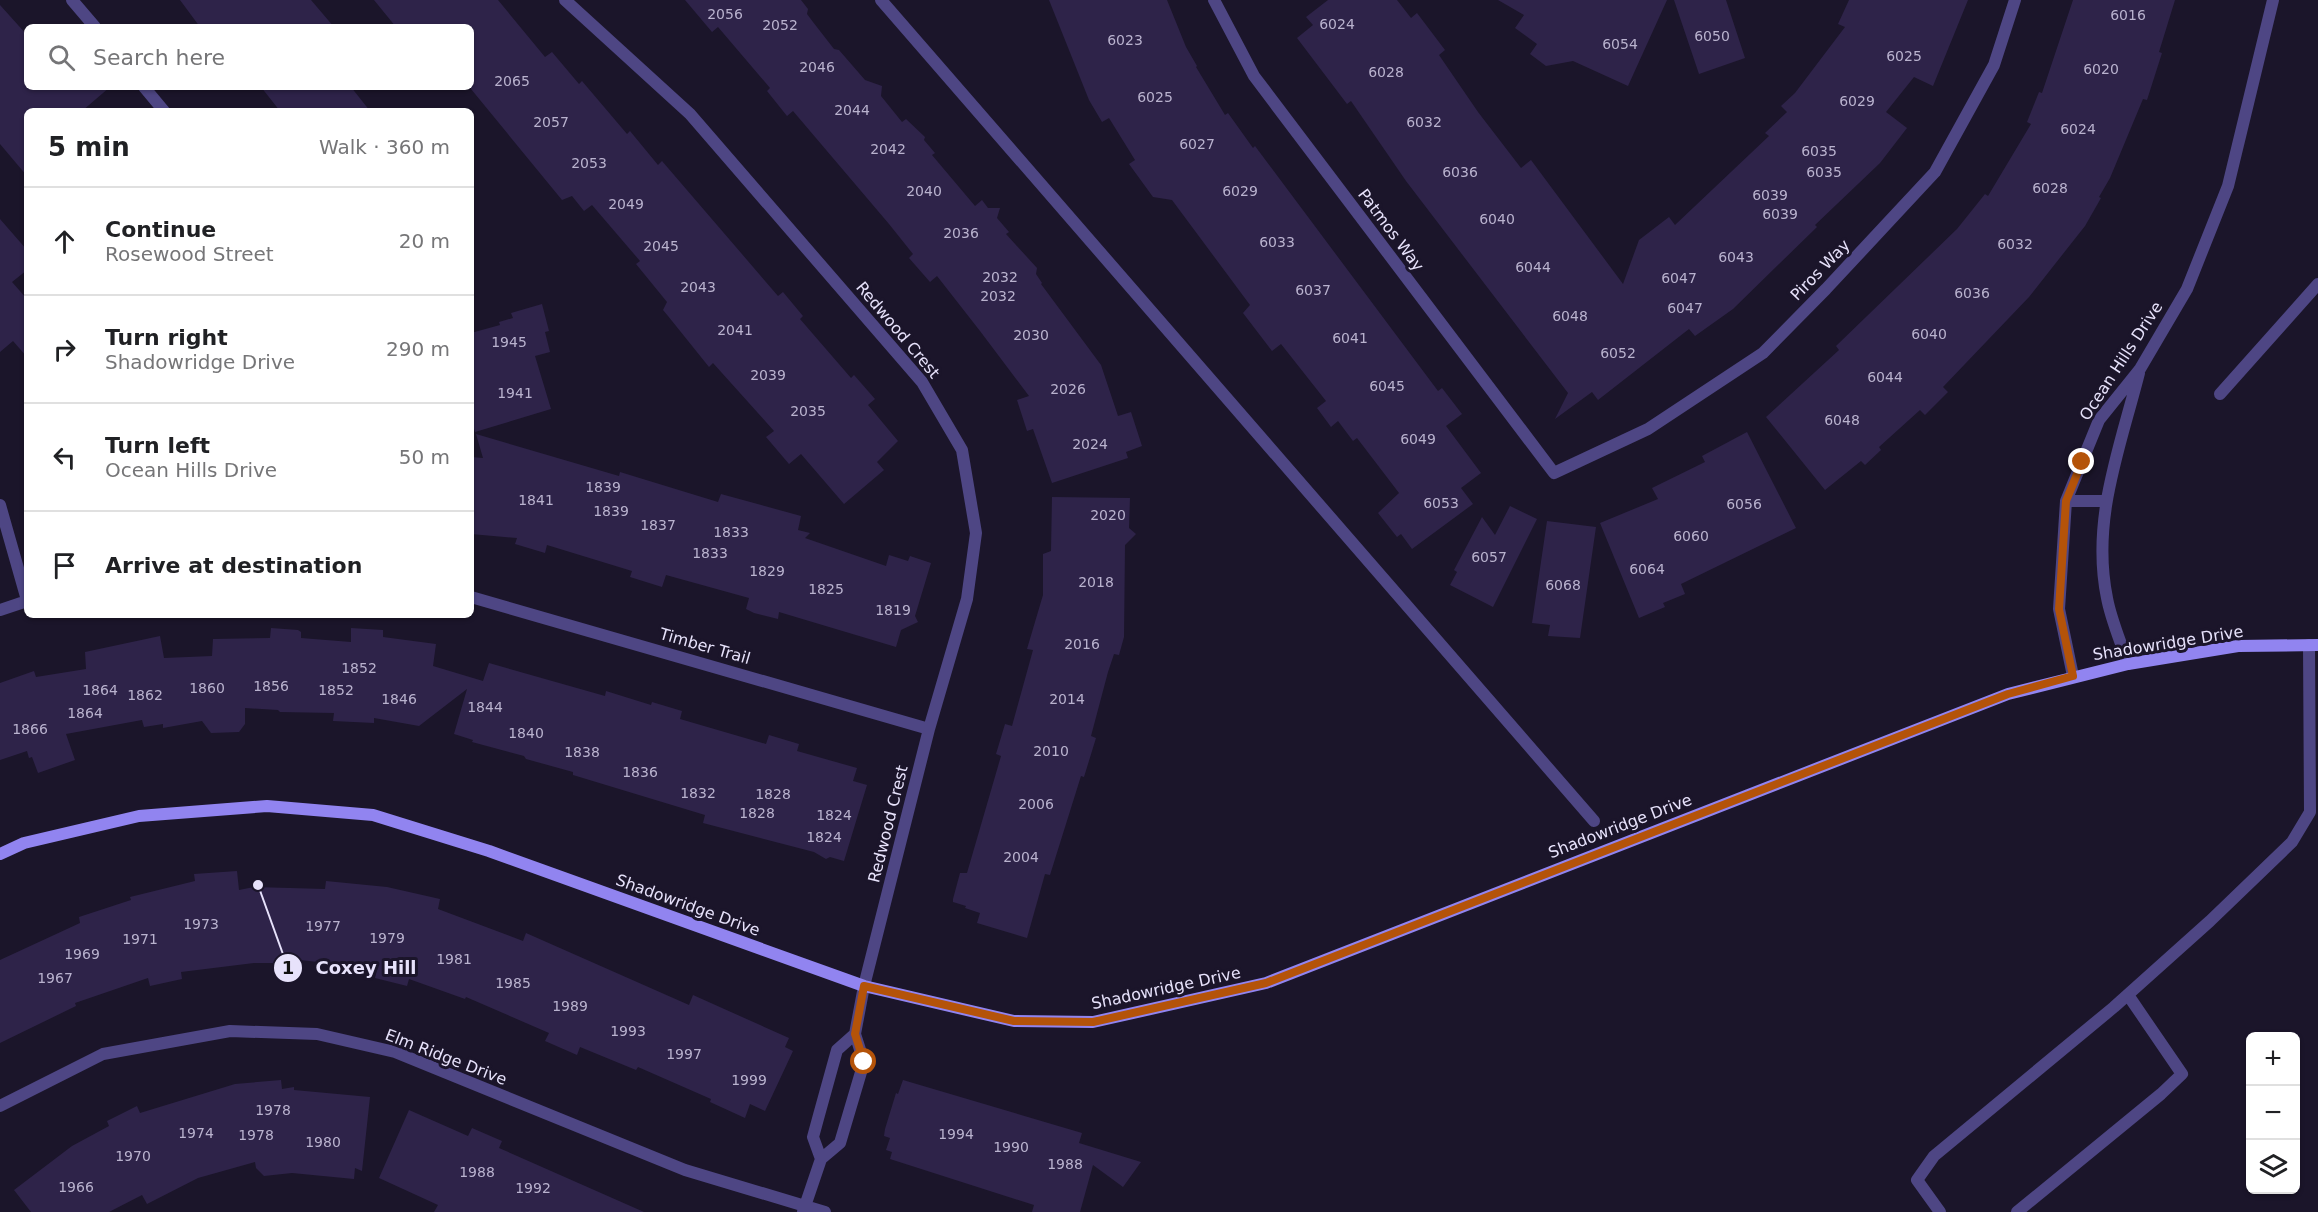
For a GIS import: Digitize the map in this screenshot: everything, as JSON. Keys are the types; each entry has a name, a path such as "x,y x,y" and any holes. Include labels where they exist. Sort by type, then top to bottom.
{"street":[{"path":"72,0 92,24"},
{"name":"Redwood Crest","path":"565,0 690,114 922,382 962,450 976,533 967,599 929,729 864,986 855,1034"},
{"path":"881,0 1594,821"},
{"name":"Patmos Way","path":"1214,0 1254,76 1554,473"},
{"name":"Piros Way","path":"1554,473 1648,429 1763,353 1826,289 1935,172 1994,65 2015,0"},
{"name":"Ocean Hills Drive","path":"2073,676 2059,609 2066,501 2099,420 2140,369 2187,289 2228,186 2273,0"},
{"path":"146,90 162,108"},
{"path":"2220,394 2318,284"},
{"path":"2128,664 2107,598 2101,533 2105,501 2140,369"},
{"path":"2066,501 2105,501"},
{"path":"0,505 24,590"},
{"name":"Timber Trail","path":"474,598 929,729"},
{"path":"0,610 24,602"},
{"path":"1940,1212 1917,1180 1934,1156 2128,995 2292,842 2310,812 2314,645"},
{"name":"Shadowridge Drive","path":"0,854 24,843 139,816 267,806 373,815 489,851 864,986 1014,1021 1093,1022 1266,983 2008,694 2128,664 2238,646 2314,645"},
{"path":"2018,1212 2182,1074 2128,995"},
{"name":"Elm Ridge Drive","path":"0,1106 103,1054 230,1031 317,1034 395,1052 685,1170 804,1209 825,1212"},
{"path":"804,1209 821,1159 840,1143 864,1062 855,1034 837,1050 813,1137 821,1159"}],"building":[{"path":"180,0 311,0 331,24 198,24"},
{"path":"374,0 498,0 545,57 552,52 579,84 582,81 627,134 630,131 658,165 662,161 778,296 783,292 803,316 800,319 851,378 854,375 875,399 868,405 898,441 877,462 884,470 844,504 801,454 789,464 766,437 774,431 713,363 709,367 663,310 667,302 636,264 640,261 592,205 584,211 572,196 562,200 472,90 474,90 474,24 394,24"},
{"path":"685,0 801,0 808,9 807,14 834,49 839,50 865,80 882,86 881,96 902,122 906,119 925,137 924,140 935,153 932,155 975,206 982,200 988,208 1000,208 997,218 1009,232 1006,234 1037,268 1036,274 1041,284 1101,365 1118,416 1131,412 1142,446 1126,452 1128,458 1052,483 1033,429 1027,431 1017,400 1029,396 980,331 937,276 930,282 909,258 913,254 793,111 787,116 767,91 770,88 718,27 712,32"},
{"path":"1049,0 1167,0 1196,67 1225,115 1228,113 1253,148 1255,146 1438,391 1442,388 1462,414 1446,426 1481,473 1461,488 1473,504 1412,549 1401,534 1397,537 1378,513 1399,493 1357,438 1353,441 1338,421 1331,427 1317,408 1326,401 1281,344 1272,351 1243,313 1250,305 1172,200 1153,197 1129,164 1135,160 1109,118 1102,122 1089,100"},
{"path":"1328,0 1397,0 1411,18 1417,13 1445,50 1439,55 1478,112 1521,168 1531,160 1623,284 1639,240 1669,217 1675,225 1769,136 1765,133 1787,112 1781,106 1795,93 1845,27 1838,24 1849,0 1968,0 1933,86 1914,77 1886,112 1907,128 1880,163 1815,225 1817,227 1733,309 1695,336 1689,329 1598,400 1592,392 1555,419 1568,393 1406,181 1351,101 1347,104 1297,38 1313,25 1306,17"},
{"path":"1498,0 1667,0 1628,86 1573,61 1546,66 1530,54 1537,44 1515,28 1524,15"},
{"path":"1674,0 1726,0 1745,58 1699,74"},
{"path":"2073,0 2175,0 2147,100 2143,99 2110,178 2099,197 2101,198 2085,226 2029,297 1943,387 1948,392 1925,415 1920,410 1879,447 1881,450 1865,465 1861,461 1825,490 1766,417 1839,350 1836,346 1957,229 1985,194 1988,196 2031,124 2027,122 2039,92 2042,93"},
{"path":"0,5 24,32 24,90 106,90 86,108 24,108 24,172 0,144"},
{"path":"263,90 353,90 368,108 278,108"},
{"path":"0,219 24,247 24,272 12,282 24,296 24,354 13,341 0,352"},
{"path":"542,304 549,331 545,332 550,352 535,356 551,409 475,432 474,332 500,325 499,322 513,318 511,313"},
{"path":"1747,432 1796,528 1681,584 1685,594 1663,603 1665,607 1639,618 1600,523 1658,499 1652,488 1705,462 1702,456"},
{"path":"476,434 619,476 620,472 718,502 721,494 801,516 798,530 810,533 805,538 886,566 889,555 908,561 910,556 931,563 915,616 918,622 901,630 896,647 779,612 778,619 754,613 746,609 749,598 666,575 662,587 630,577 632,571 547,545 545,553 515,544 517,538 474,534 474,457 483,458"},
{"path":"1052,497 1130,498 1129,528 1136,534 1125,545 1124,637 1119,655 1114,654 1108,672 1091,736 1096,738 1084,777 1081,776 1050,875 1045,874 1027,938 977,923 980,913 953,902 953,899 960,873 967,873 1001,756 996,754 1005,724 1012,726 1033,650 1027,649 1043,595 1043,554 1051,551"},
{"path":"1510,506 1537,519 1493,607 1450,585 1457,572 1454,570 1482,517 1495,535"},
{"path":"1547,521 1596,527 1580,638 1548,636 1550,625 1532,623"},
{"path":"271,628 298,630 301,632 301,638 351,642 351,628 383,630 383,637 436,644 433,666 483,681 489,663 605,696 606,691 651,705 652,702 682,711 680,719 766,744 769,735 799,744 797,751 857,768 853,781 867,785 844,861 830,857 826,859 814,852 703,823 705,815 573,775 573,772 472,742 473,740 454,734 467,689 419,726 374,718 374,723 333,721 334,713 280,712 245,708 245,724 239,732 211,733 202,721 163,728 163,724 144,727 142,720 66,734 75,760 38,773 27,751 0,760 0,683 34,671 36,677 86,669 85,652 160,636 164,658 212,656 213,639 270,638"},
{"path":"237,871 239,890 254,887 325,889 326,881 387,887 440,899 438,909 523,941 526,933 689,1005 693,995 789,1038 785,1047 793,1051 765,1111 750,1104 745,1118 710,1102 711,1099 638,1067 636,1070 580,1047 577,1055 545,1041 549,1033 466,997 465,999 409,979 407,986 375,978 377,969 292,959 292,963 254,963 181,972 182,979 150,986 148,978 75,1003 76,1006 0,1043 0,960 80,923 79,917 131,900 130,897 195,881 194,874"},
{"path":"281,1080 282,1089 294,1087 294,1090 370,1097 362,1171 355,1168 354,1179 292,1173 264,1176 256,1168 255,1162 198,1178 147,1204 142,1195 109,1212 31,1212 14,1190 72,1146 109,1126 107,1121 137,1106 140,1113 235,1084"},
{"path":"903,1080 1082,1133 1079,1143 1141,1162 1123,1187 1093,1165 1080,1212 1032,1212 1034,1205 890,1159 892,1152 886,1150 890,1138 884,1136 885,1129 896,1093 898,1094"},
{"path":"409,1110 468,1136 472,1128 502,1141 499,1148 644,1212 434,1212 438,1205 379,1178"}],"place":[{"name":"Coxey Hill","path":"258,885"}],"route":[{"path":"864,1062 855,1034 864,986 1014,1021 1093,1022 1266,983 2008,694 2073,676 2059,609 2066,501 2082,462"}]}
